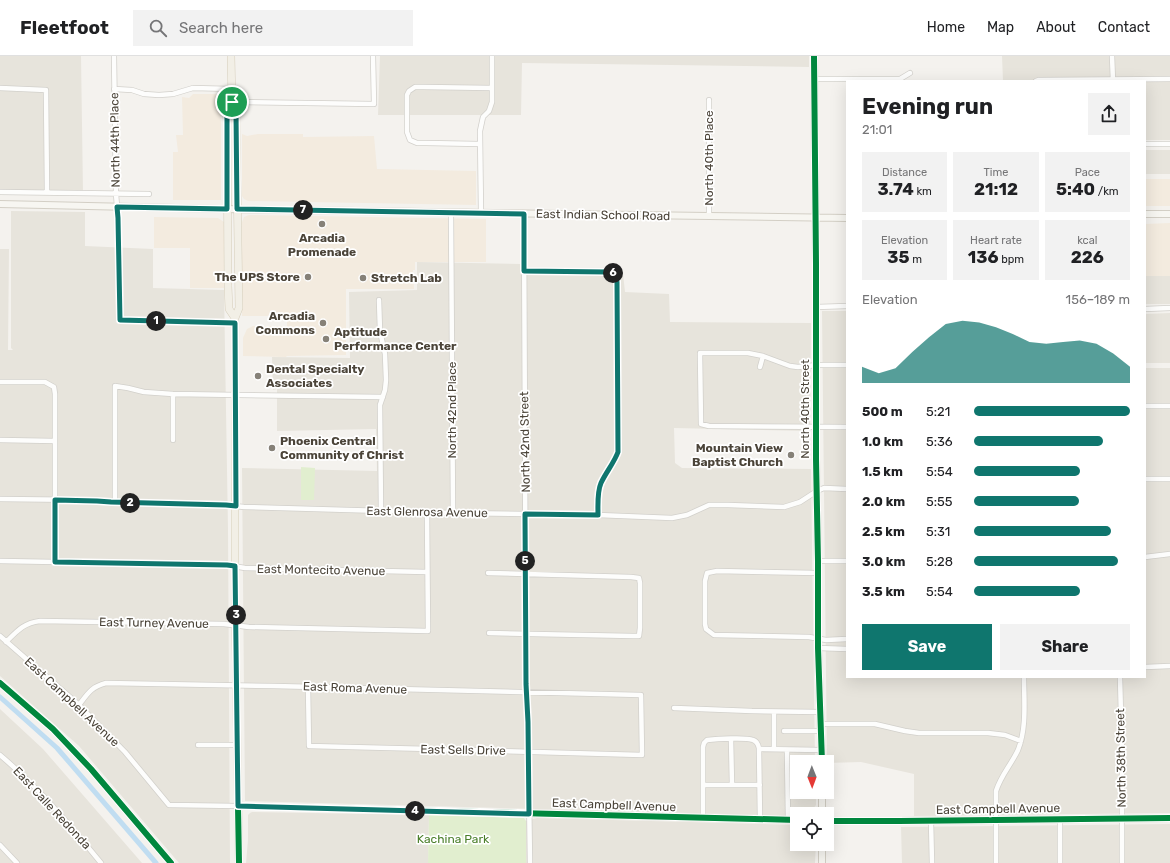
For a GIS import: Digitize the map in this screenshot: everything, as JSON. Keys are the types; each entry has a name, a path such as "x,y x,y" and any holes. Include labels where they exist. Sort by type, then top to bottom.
{"main road":[{"path":"230,56 232,102 236,113 238,308 235,320 235,566 239,863"},
{"name":"North 40th Street","path":"814,56 818,648 821,755"},
{"path":"232,102 227,114 227,209 229,310 235,320"},
{"name":"East Indian School Road","path":"0,204 524,214 846,218"},
{"path":"1146,214 1170,214"},
{"name":"East Campbell Avenue","path":"238,806 788,820"},
{"name":"East Campbell Avenue","path":"834,821 1170,818"},
{"path":"822,851 822,863"}],"street":[{"name":"North 44th Place","path":"114,56 120,320 235,320"},
{"path":"232,102 374,104 373,56"},
{"path":"481,213 481,125 484,117 491,107 492,102 492,56"},
{"path":"1112,56 1113,80"},
{"path":"814,79 900,79 910,73"},
{"path":"1039,80 1170,79"},
{"path":"480,144 417,143 410,140 407,132 407,99 409,91 415,87 492,88"},
{"path":"0,88 46,90 47,192"},
{"path":"114,89 132,90 144,94 159,96 173,94 193,88 232,89"},
{"name":"North 40th Place","path":"709,100 709,216"},
{"path":"1146,144 1170,144"},
{"path":"0,192 149,194"},
{"name":"North 42nd Place","path":"451,212 453,512"},
{"name":"North 42nd Street","path":"524,214 526,634 530,863"},
{"path":"524,271 608,272 615,274 617,282 618,452 616,460 600,484 598,492 598,515"},
{"path":"379,300 380,330 385,354 386,373 385,390 380,405 381,511"},
{"path":"816,307 846,306"},
{"path":"1146,308 1170,308"},
{"path":"846,365 816,365 798,367 790,366 764,356 748,353 700,354 701,424 709,426 846,427"},
{"path":"760,367 764,356"},
{"path":"0,382 45,382 54,387 55,562"},
{"path":"115,502 115,386 144,392 173,394 383,397"},
{"path":"173,394 173,440"},
{"path":"1146,406 1170,406"},
{"path":"0,440 55,441"},
{"path":"1146,479 1170,479"},
{"name":"East Glenrosa Avenue","path":"0,499 91,500 244,507 672,518 687,515 709,505 784,507 800,502 824,488 846,489"},
{"path":"427,512 427,572"},
{"path":"1146,557 1170,554"},
{"name":"East Montecito Avenue","path":"0,561 227,565 245,568 427,572"},
{"path":"818,561 846,561"},
{"path":"818,573 716,571 708,573 705,581 706,630 714,635 809,637 834,640 846,639"},
{"name":"East Turney Avenue","path":"6,642 22,627 40,621 224,624 249,627 428,631 427,572"},
{"path":"488,573 631,577 639,578 640,583 639,636 489,633"},
{"name":"East Campbell Avenue","path":"0,636 79,705 125,752 169,805 238,806"},
{"path":"834,640 834,649"},
{"path":"818,648 846,649"},
{"path":"1146,667 1170,666"},
{"path":"996,863 996,791 999,781 1017,751 1024,729 1024,678"},
{"name":"North 38th Street","path":"1120,678 1122,863"},
{"name":"East Roma Avenue","path":"79,705 90,690 98,685 106,683 308,686 641,695 642,755"},
{"name":"East Sells Drive","path":"308,686 309,746 642,755"},
{"path":"674,708 774,712 820,712"},
{"path":"774,712 774,749"},
{"path":"821,724 875,724 905,731 988,733 1005,735 1021,741"},
{"path":"784,731 821,732"},
{"path":"731,739 732,785"},
{"path":"703,818 702,756 704,743 707,740 731,739 754,740 758,744 760,820"},
{"path":"198,745 238,745"},
{"path":"759,749 821,750"},
{"path":"787,750 788,820"},
{"name":"East Calle Redonda","path":"1,758 18,770 45,798 101,863"},
{"path":"703,785 760,785"},
{"path":"1060,819 1060,863"},
{"path":"931,821 932,863"},
{"path":"0,845 17,863"}],"shaded area":[{"path":"0,56 81,56 83,193 0,192"},
{"path":"380,56 809,56 809,67 522,63 521,115 378,115"},
{"path":"1002,56 1170,56 1170,140 1146,140 1146,80 1003,80"},
{"path":"193,94 221,94 221,200 173,200 173,152 178,152 176,135 183,135 182,97 189,98"},
{"path":"242,134 247,136 258,134 303,134 303,137 374,136 377,169 476,171 476,205 248,201 242,196"},
{"path":"1146,150 1170,150 1170,174 1146,174"},
{"path":"1146,179 1170,179 1170,206 1146,206"},
{"path":"11,211 85,212 85,246 153,249 153,288 224,290 228,529 230,863 179,863 79,746 0,676 0,249 9,249 8,350 13,350 11,348"},
{"path":"249,215 486,219 486,262 415,262 415,270 413,270 414,289 346,289 346,355 286,357 243,356 243,338 247,329 253,326 287,326 287,316 242,316 242,222 244,217"},
{"path":"154,217 218,218 224,222 224,288 190,288 190,248 154,248"},
{"path":"1170,223 1170,276 1146,276 1146,224"},
{"path":"417,262 520,264 521,267 617,268 623,274 625,292 669,294 670,322 811,323 810,431 674,428 675,463 682,468 811,469 815,755 790,755 790,799 816,799 814,807 790,807 790,816 245,801 242,468 377,471 376,429 277,431 277,389 273,390 272,357 350,358 349,292 417,290"},
{"path":"1146,276 1170,276 1170,304 1146,304"},
{"path":"822,311 846,311 846,678 1146,678 1146,368 1170,368 1170,813 914,816 914,774 861,762 834,763 834,755 827,755"},
{"path":"1170,313 1170,363 1146,363 1146,314"},
{"path":"0,709 43,749 142,863 0,863"},
{"path":"252,812 429,815 428,863 246,863 248,815"},
{"path":"537,818 790,825 790,851 816,851 815,863 526,863 526,821"},
{"path":"1170,824 1170,863 902,863 901,827"}],"green space":[{"path":"301,467 315,468 314,500 301,500"},
{"name":"Kachina Park","path":"429,815 524,818 526,821 526,863 428,863"}],"waterway":[{"path":"0,697 57,748 156,863"}],"cycle path":[{"path":"814,56 818,648 822,755"},
{"path":"0,683 53,729 91,769 171,863"},
{"path":"239,863 238,806 790,820"},
{"path":"834,821 1170,818"}],"place":[{"name":"Arcadia Promenade","path":"322,224"},
{"name":"The UPS Store","path":"308,277"},
{"name":"Stretch Lab","path":"363,278"},
{"name":"Arcadia Commons","path":"323,323"},
{"name":"Aptitude Performance Center","path":"326,339"},
{"name":"Dental Specialty Associates","path":"258,376"},
{"name":"Phoenix Central Community of Christ","path":"272,448"},
{"name":"Mountain View Baptist Church","path":"791,455"}],"route":[{"path":"232,102 236,113 237,209 524,214 524,271 608,272 615,274 617,282 618,452 616,460 600,484 598,492 598,515 525,514 526,684 528,699 529,814 238,806 235,566 55,562 55,500 236,506 235,323 120,320 117,207 227,209 227,114 232,102"}]}
